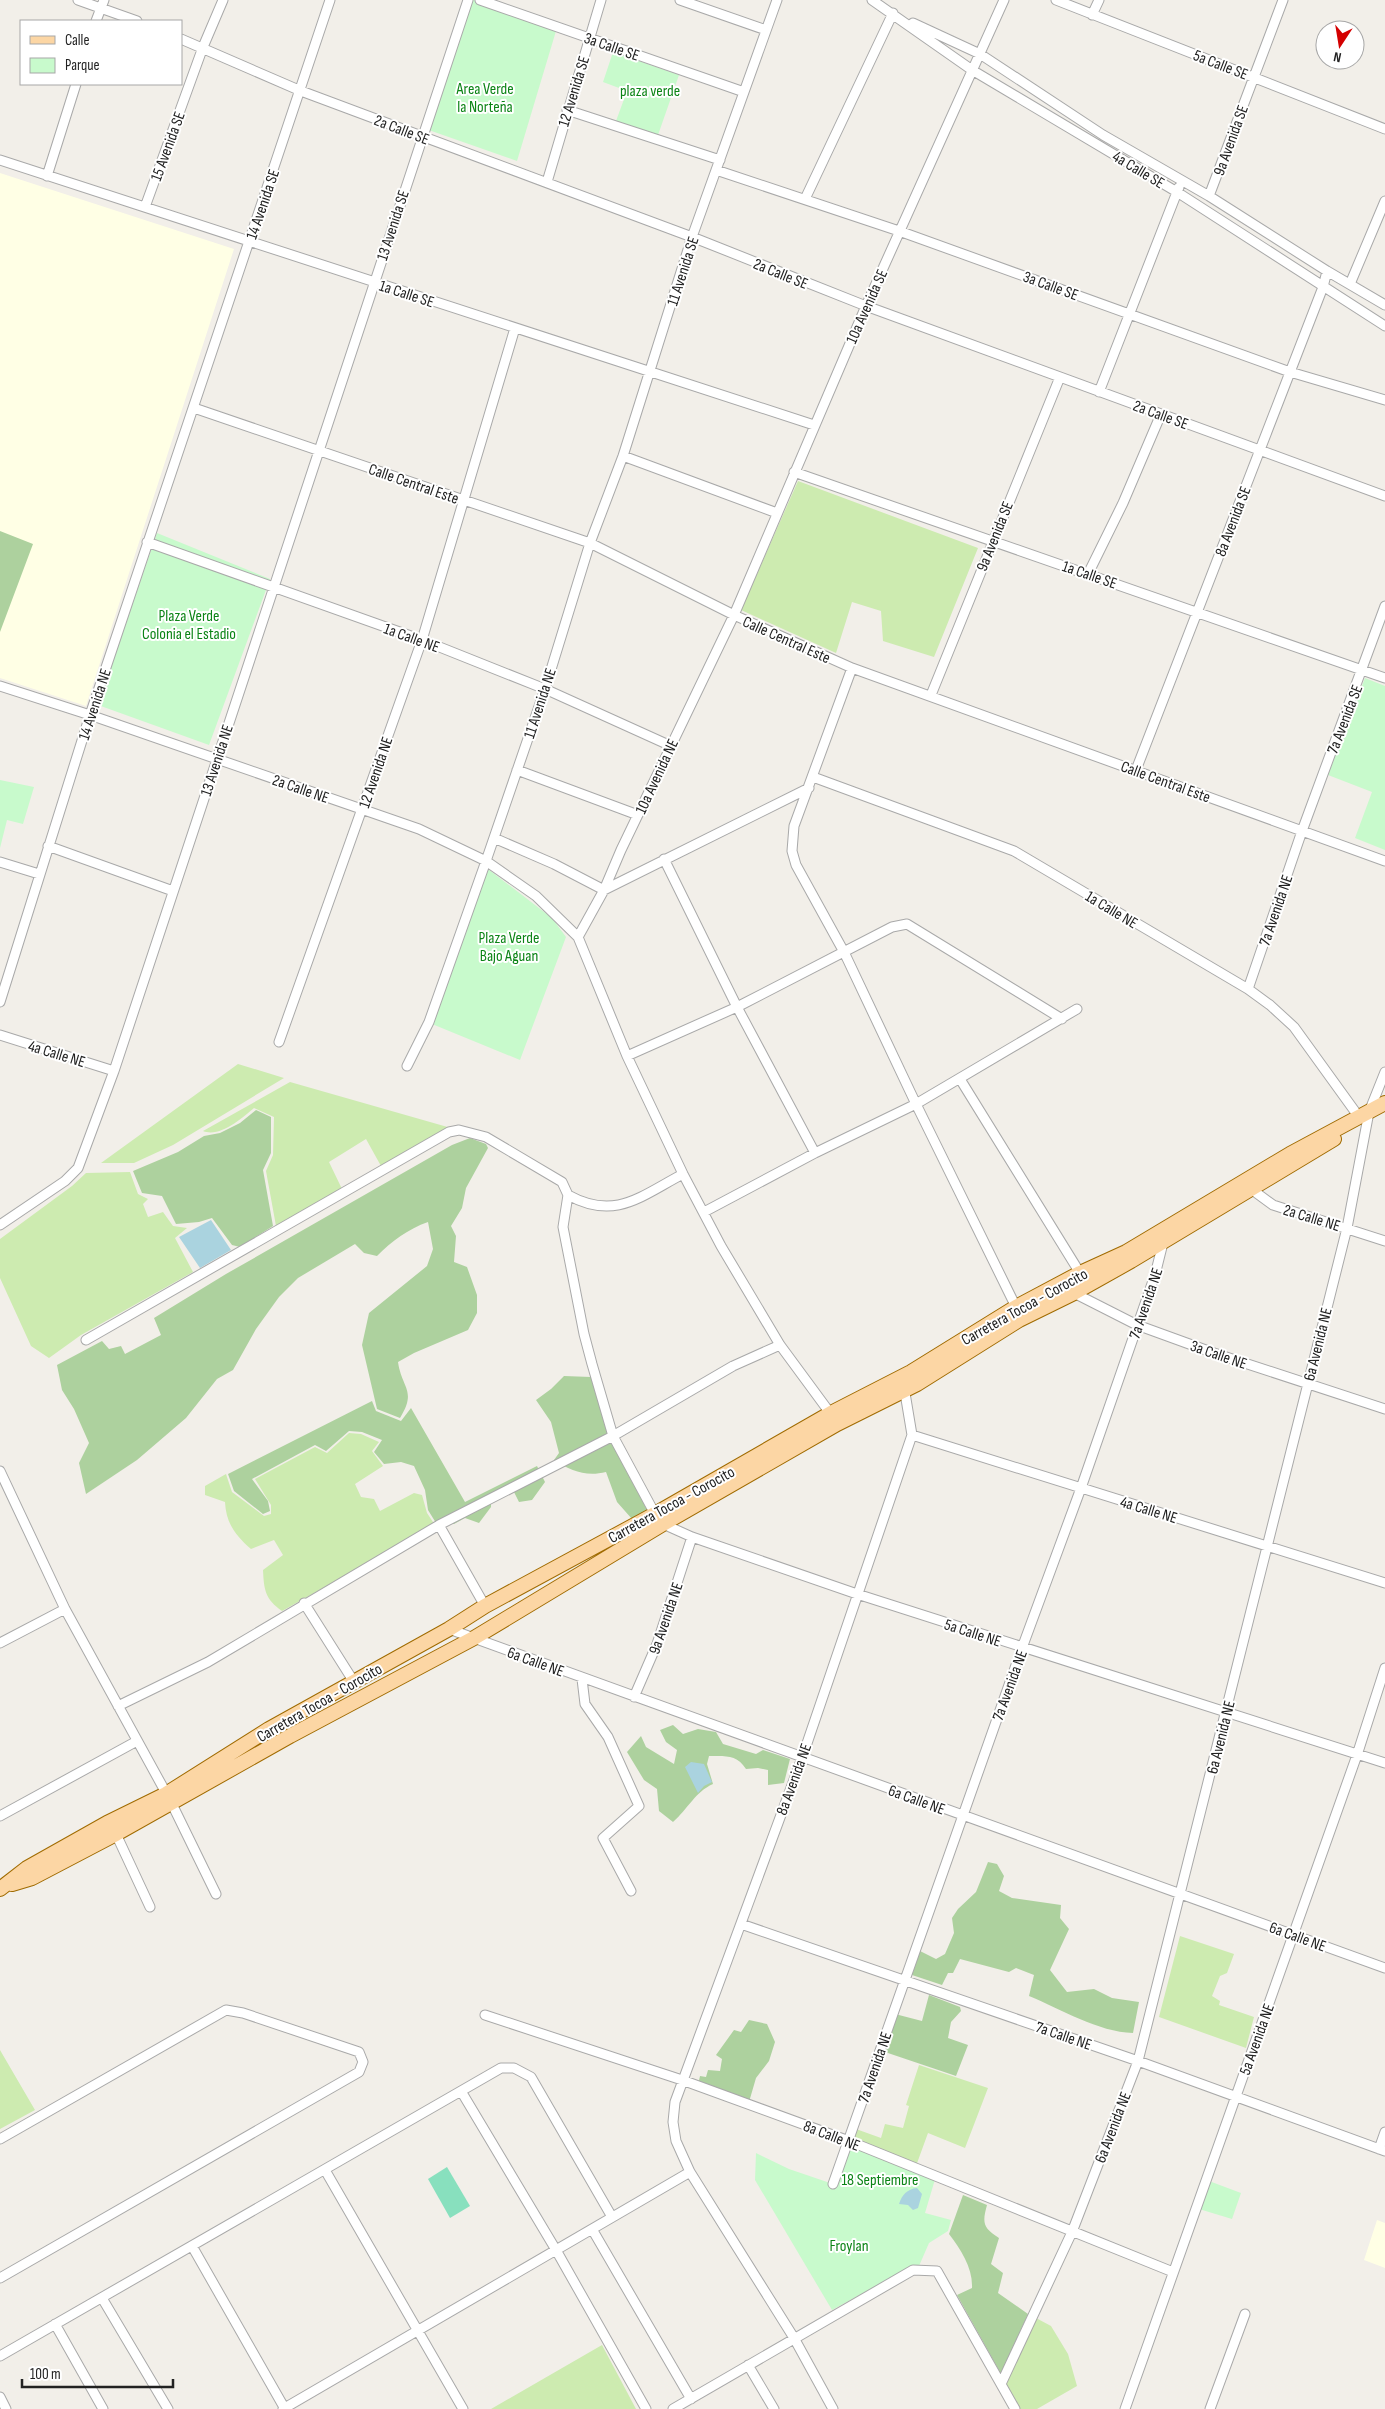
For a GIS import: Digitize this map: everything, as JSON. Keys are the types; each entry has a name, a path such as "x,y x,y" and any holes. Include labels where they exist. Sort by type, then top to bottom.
{"main road":[{"path":"1365,1118 1385,1103"},
{"path":"1365,1118 1385,1113"},
{"name":"Carretera Tocoa - Corocito","path":"834,1419 905,1391 1019,1320 1074,1293 1165,1235 1248,1186 1290,1154 1365,1118"},
{"name":"Carretera Tocoa - Corocito","path":"2,1888 27,1868 107,1823 169,1798 474,1638 659,1519 834,1419 1016,1307 1080,1273 1165,1235"},
{"name":"Carretera Tocoa - Corocito","path":"2,1888 32,1878 116,1834 269,1730 449,1630 485,1606 659,1519"}],"street":[{"path":"78,0 102,4 135,20"},
{"name":"15 Avenida SE","path":"144,207 203,47 223,0"},
{"name":"14 Avenida SE","path":"194,408 330,0"},
{"name":"13 Avenida SE","path":"318,450 468,0"},
{"name":"3a Calle SE","path":"480,0 744,92"},
{"name":"12 Avenida SE","path":"547,182 601,0"},
{"path":"680,0 691,2 766,30"},
{"name":"11 Avenida SE","path":"590,543 623,456 692,237 776,0"},
{"name":"4a Calle SE","path":"872,0 972,70 1177,192 1385,326"},
{"name":"10a Avenida SE","path":"734,615 866,306 1004,0"},
{"name":"5a Calle SE","path":"1056,0 1385,129"},
{"path":"1092,14 1099,0"},
{"name":"9a Avenida SE","path":"1209,196 1283,0"},
{"path":"96,20 102,4"},
{"path":"805,199 893,13"},
{"name":"4a Calle SE","path":"893,13 980,54 1103,135 1209,196 1327,271 1385,305"},
{"name":"2a Calle SE","path":"182,38 301,91 692,237 866,306 1385,496"},
{"path":"47,176 76,85"},
{"path":"567,110 720,160"},
{"name":"1a Calle SE","path":"0,160 814,425"},
{"name":"3a Calle SE","path":"716,170 899,231 1290,372 1385,400"},
{"path":"1099,392 1128,313 1182,180"},
{"path":"1350,284 1385,201"},
{"name":"8a Avenida SE","path":"1136,770 1323,287 1327,271"},
{"path":"463,500 515,328"},
{"name":"9a Avenida SE","path":"930,695 1060,377"},
{"name":"Calle Central Este","path":"194,408 590,543 734,615 852,668 1385,861"},
{"name":"14 Avenida NE","path":"0,1002 90,715 147,542 194,408"},
{"path":"1088,574 1123,503 1162,414"},
{"name":"13 Avenida NE","path":"0,1225 65,1181 78,1168 114,1071 318,450"},
{"path":"623,456 777,513"},
{"name":"1a Calle SE","path":"794,472 1385,678"},
{"name":"12 Avenida NE","path":"279,1042 422,640 463,500"},
{"name":"1a Calle NE","path":"147,542 422,640 545,688 671,746"},
{"name":"11 Avenida NE","path":"407,1066 429,1022 486,862 545,688 590,543"},
{"name":"7a Avenida SE","path":"1302,830 1385,606"},
{"name":"10a Avenida NE","path":"578,937 604,890 734,615"},
{"path":"852,668 794,826 792,851 796,865 844,952 1016,1307"},
{"name":"2a Calle NE","path":"0,686 90,715 418,829 486,862 536,896 578,937"},
{"path":"517,770 638,815"},
{"name":"1a Calle NE","path":"813,776 1014,851 1248,989 1270,1005 1294,1027 1365,1118"},
{"path":"494,838 554,864 604,890 809,788"},
{"name":"7a Avenida NE","path":"1248,989 1302,830"},
{"path":"48,846 173,891"},
{"path":"664,860 737,1007 815,1153"},
{"path":"0,862 39,874"},
{"path":"627,1056 737,1007 892,927 907,924 1062,1018"},
{"path":"578,937 627,1056 683,1174 738,1276 780,1346 834,1419"},
{"path":"704,1212 815,1153 916,1104 1077,1009"},
{"name":"4a Calle NE","path":"0,1035 114,1071"},
{"name":"6a Avenida NE","path":"1000,2384 1072,2232 1138,2061 1347,1228 1365,1118 1385,1072"},
{"path":"960,1079 1080,1273"},
{"path":"86,1340 449,1132 459,1130 473,1132 496,1142 562,1182 568,1195 563,1227 584,1334 613,1436 659,1519"},
{"path":"568,1195 582,1203 598,1208 624,1205 683,1174"},
{"name":"2a Calle NE","path":"1248,1186 1273,1205 1385,1241"},
{"name":"7a Avenida NE","path":"833,2184 1022,1648 1081,1488 1155,1276 1165,1235"},
{"name":"3a Calle NE","path":"1060,1284 1137,1325 1214,1354 1385,1409"},
{"path":"118,1706 208,1662 304,1603 439,1525 613,1436 733,1366 780,1346"},
{"path":"900,1377 905,1391 912,1435"},
{"name":"4a Calle NE","path":"912,1435 1385,1583"},
{"name":"8a Avenida NE","path":"690,2172 676,2141 673,2122 675,2102 802,1758 912,1435"},
{"path":"0,1471 65,1609 169,1798 216,1894"},
{"name":"5a Calle NE","path":"659,1519 692,1537 858,1594 1226,1714 1385,1763"},
{"path":"439,1525 485,1606"},
{"name":"9a Avenida NE","path":"634,1697 657,1644 692,1537"},
{"path":"304,1603 354,1682"},
{"path":"0,1643 65,1609"},
{"name":"6a Calle NE","path":"449,1630 1385,1968"},
{"name":"5a Avenida NE","path":"1125,2409 1357,1755 1385,1668"},
{"path":"582,1678 585,1704 608,1737 639,1806 603,1838 631,1891"},
{"path":"0,1816 137,1741"},
{"path":"116,1834 150,1907"},
{"name":"7a Calle NE","path":"741,1924 1138,2061 1382,2150"},
{"path":"0,2139 226,2010 243,2013 359,2052 363,2062 359,2072 0,2278"},
{"name":"8a Calle NE","path":"485,2015 682,2080 849,2141 1173,2272"},
{"path":"0,2356 501,2068 514,2068 530,2077 612,2217"},
{"path":"461,2091 556,2250 646,2409"},
{"path":"1382,2150 1385,2132"},
{"path":"325,2170 463,2409"},
{"path":"192,2246 284,2409 690,2172 794,2338 834,2409"},
{"path":"592,2229 691,2399"},
{"path":"673,2409 913,2270 937,2271 1014,2409"},
{"path":"102,2298 168,2409"},
{"path":"1210,2409 1244,2314"},
{"path":"56,2324 103,2409"},
{"path":"748,2365 774,2409"},
{"path":"0,2398 6,2409"}],"shaded area":[{"path":"0,173 234,249 86,706 0,678"},
{"path":"1377,2220 1385,2223 1385,2268 1364,2260"}],"green space":[{"name":"Area Verde la Norteña","path":"467,0 474,0 556,31 517,161 423,128"},
{"name":"plaza verde","path":"613,52 679,75 658,135 616,121 627,91 603,82"},
{"path":"798,481 978,548 934,657 883,641 881,611 852,602 836,653 741,610"},
{"path":"0,531 33,544 0,632"},
{"name":"Plaza Verde Colonia el Estadio","path":"157,533 270,579 209,745 98,705"},
{"path":"1365,678 1385,686 1385,850 1355,838 1372,792 1328,775"},
{"path":"0,780 34,787 23,824 7,820 0,848"},
{"name":"Plaza Verde Bajo Aguan","path":"484,866 552,918 566,937 520,1060 432,1024"},
{"path":"238,1064 284,1078 173,1145 134,1163 101,1163"},
{"path":"290,1082 451,1128 381,1166 366,1139 329,1162 342,1189 276,1226 266,1171 273,1155 274,1117 254,1108 230,1126 216,1132 203,1131"},
{"path":"256,1110 271,1117 271,1153 263,1170 273,1226 240,1247 232,1245 212,1218 199,1222 176,1224 162,1196 142,1193 133,1171 178,1152 204,1136 220,1133 240,1123"},
{"path":"470,1138 486,1144 488,1148 466,1188 462,1208 451,1226 456,1236 454,1262 467,1267 477,1295 477,1313 468,1330 414,1353 398,1362 408,1395 405,1409 400,1418 377,1409 362,1345 369,1313 427,1266 433,1249 428,1222 401,1236 377,1256 364,1253 355,1244 298,1278 279,1297 256,1329 233,1370 217,1379 186,1418 137,1460 86,1494 79,1463 89,1443 74,1409 62,1390 57,1365 102,1341 109,1349 121,1346 125,1354 161,1335 154,1318 226,1274 452,1145"},
{"path":"130,1172 138,1194 148,1199 143,1204 148,1217 163,1212 173,1226 187,1228 175,1238 193,1272 81,1335 49,1358 31,1346 0,1278 0,1239 72,1186 86,1173"},
{"path":"564,1376 591,1377 612,1438 649,1514 632,1519 617,1502 606,1472 592,1474 579,1472 554,1460 559,1453 551,1422 536,1400"},
{"path":"372,1401 376,1411 401,1421 411,1408 465,1502 537,1466 545,1482 532,1500 519,1502 512,1488 491,1499 491,1507 479,1523 465,1518 454,1524 436,1523 428,1510 425,1490 414,1466 401,1462 384,1464 374,1452 382,1440 362,1432 349,1431 326,1451 315,1445 252,1479 268,1501 270,1511 263,1514 234,1491 228,1474"},
{"path":"349,1433 361,1434 379,1442 372,1451 383,1466 355,1484 361,1497 374,1499 380,1511 414,1493 422,1495 427,1513 435,1525 282,1611 276,1607 266,1594 264,1583 263,1570 283,1555 274,1540 251,1549 232,1528 227,1516 225,1502 205,1495 205,1486 226,1474 232,1492 264,1516 271,1514 271,1505 255,1479 315,1447 327,1453"},
{"path":"673,1725 683,1734 698,1729 716,1732 723,1744 756,1754 763,1750 790,1759 784,1783 768,1785 768,1770 758,1768 746,1769 734,1758 709,1756 707,1764 713,1784 701,1791 673,1822 659,1811 657,1789 644,1780 627,1752 641,1736 646,1747 674,1764 677,1750 666,1742 660,1730"},
{"path":"988,1862 997,1864 1004,1876 999,1891 1012,1898 1061,1905 1060,1918 1069,1929 1050,1970 1067,1992 1094,1989 1112,1998 1139,2002 1133,2033 1106,2029 1029,1996 1034,1975 1016,1968 1009,1972 960,1959 953,1973 948,1973 942,1985 912,1975 920,1951 936,1959 945,1954 954,1933 952,1918 958,1909 976,1892"},
{"path":"1180,1936 1234,1954 1227,1973 1220,1976 1212,1996 1220,2001 1219,2005 1254,2017 1246,2048 1159,2017"},
{"path":"929,1995 960,2007 961,2011 951,2022 948,2038 968,2045 956,2076 882,2051 895,2014 922,2021"},
{"path":"749,2020 767,2024 775,2042 769,2061 756,2078 749,2102 698,2085 700,2076 706,2077 708,2070 720,2071 722,2059 716,2055 734,2030 741,2032"},
{"path":"0,2050 35,2110 0,2129"},
{"path":"919,2065 988,2088 965,2148 928,2133 916,2166 852,2139 856,2129 881,2138 885,2124 903,2128 909,2106 906,2105"},
{"name":"Froylan","path":"849,2141 936,2176 925,2213 951,2220 948,2231 929,2243 919,2266 911,2267 832,2310 755,2180 756,2153 789,2169 833,2184"},
{"path":"447,2167 470,2206 450,2218 428,2179"},
{"path":"1209,2181 1241,2193 1232,2219 1199,2209"},
{"path":"963,2195 987,2205 985,2224 999,2238 991,2264 1003,2273 998,2293 1028,2314 1001,2374 957,2295 972,2288 971,2273 962,2253 949,2234"},
{"path":"1036,2318 1051,2326 1068,2354 1077,2386 1037,2409 1018,2409 1004,2384"},
{"path":"602,2345 636,2409 491,2409"}],"water":[{"path":"211,1220 231,1250 200,1268 179,1237"},
{"path":"691,1762 704,1764 712,1782 704,1786 698,1793 685,1767"},
{"path":"917,2188 922,2194 918,2208 913,2210 908,2205 899,2204 905,2193"}],"park label":[{"name":"18 Septiembre","path":"880,2179"}]}
